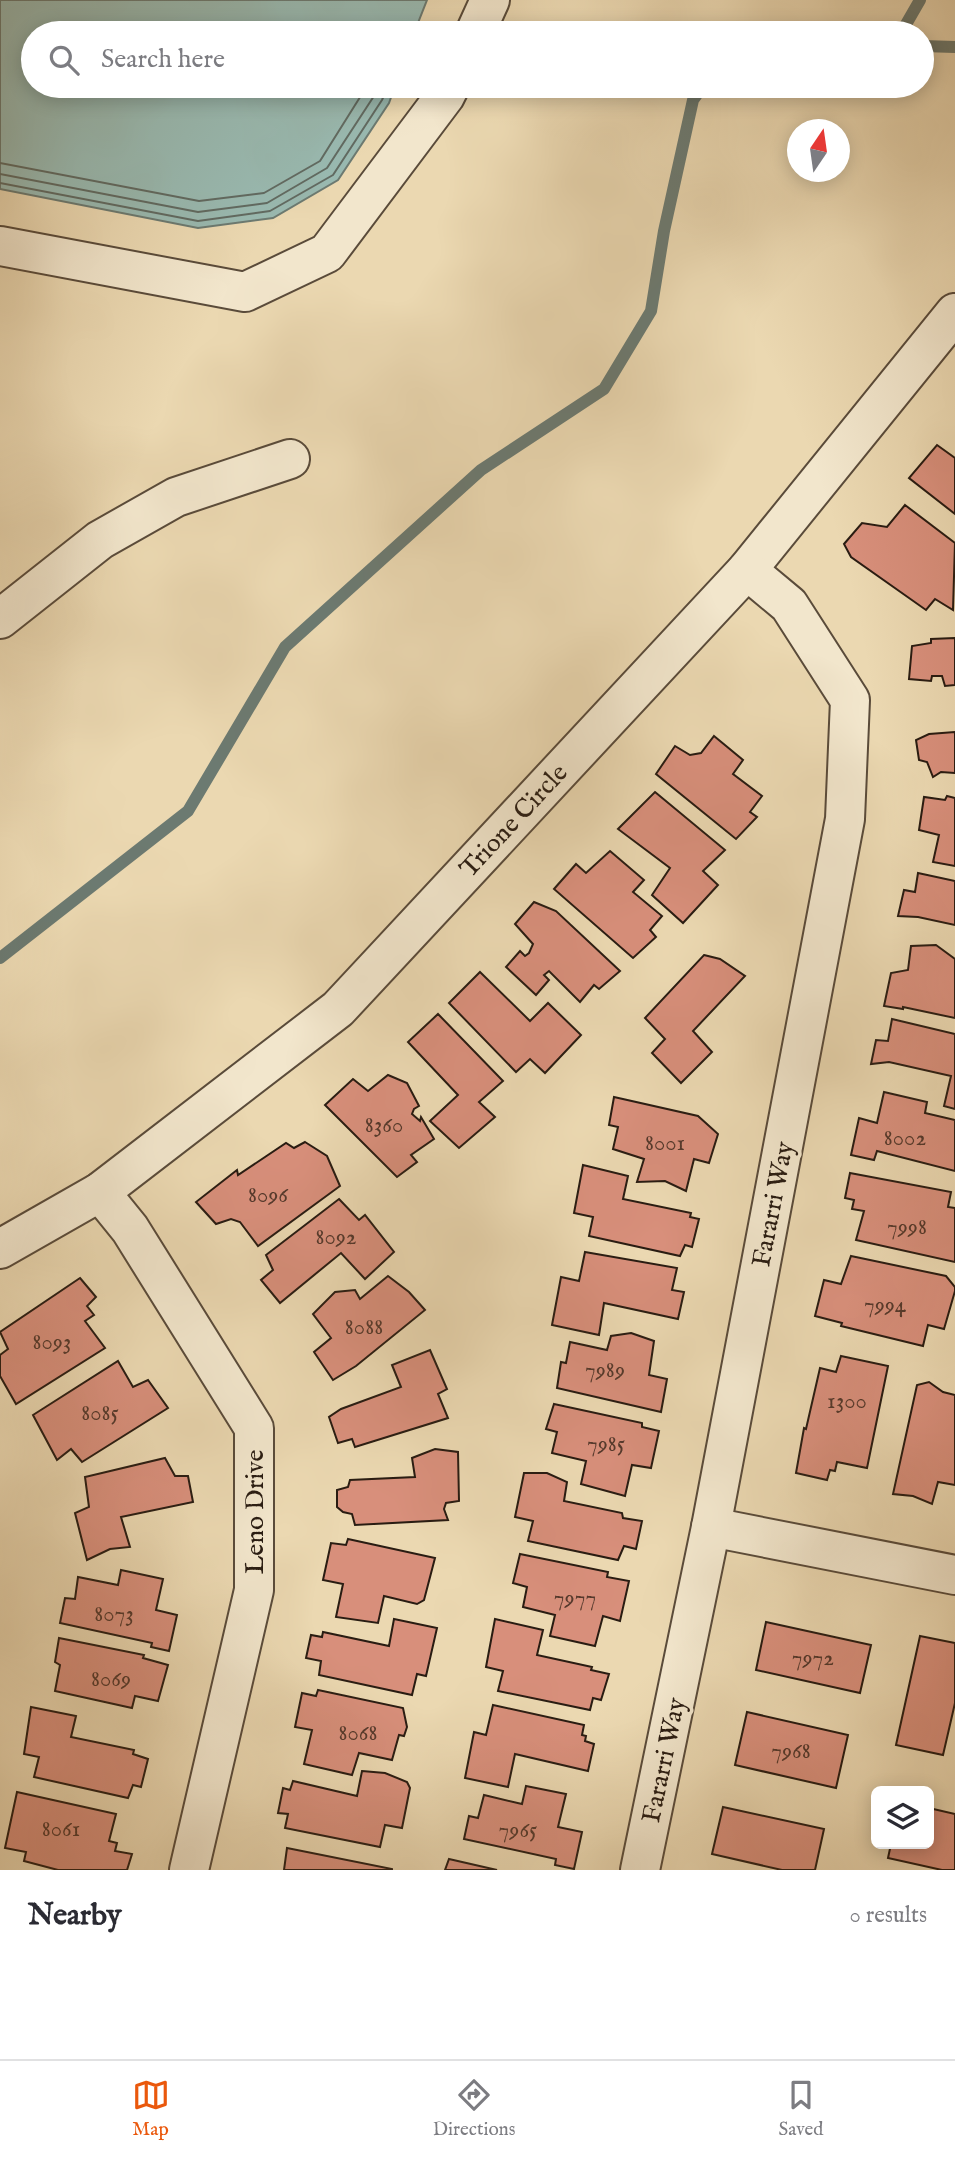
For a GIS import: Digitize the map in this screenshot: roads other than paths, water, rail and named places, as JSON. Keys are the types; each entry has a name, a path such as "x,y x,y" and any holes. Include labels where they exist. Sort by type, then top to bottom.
{"street":[{"path":"480,21 490,0"},
{"path":"0,246 245,292 327,253 443,98"},
{"name":"Trione Circle","path":"0,1249 100,1192 338,1009 747,570 955,313"},
{"path":"0,619 100,540 176,497 290,458"},
{"name":"Fararri Way","path":"640,1870 710,1527 845,819 850,700 789,605 747,570"},
{"name":"Leno Drive","path":"100,1192 130,1229 254,1428 254,1590 189,1870"},
{"path":"710,1527 955,1575"}],"water":[{"path":"0,0 427,0 419,21 21,21 21,98 391,98 338,180 273,218 198,228 0,189"}],"waterway":[{"path":"908,21 920,0"},
{"path":"934,46 955,47"},
{"path":"0,958 188,811 285,647 481,470 604,389 651,311 664,231 694,98"}]}
